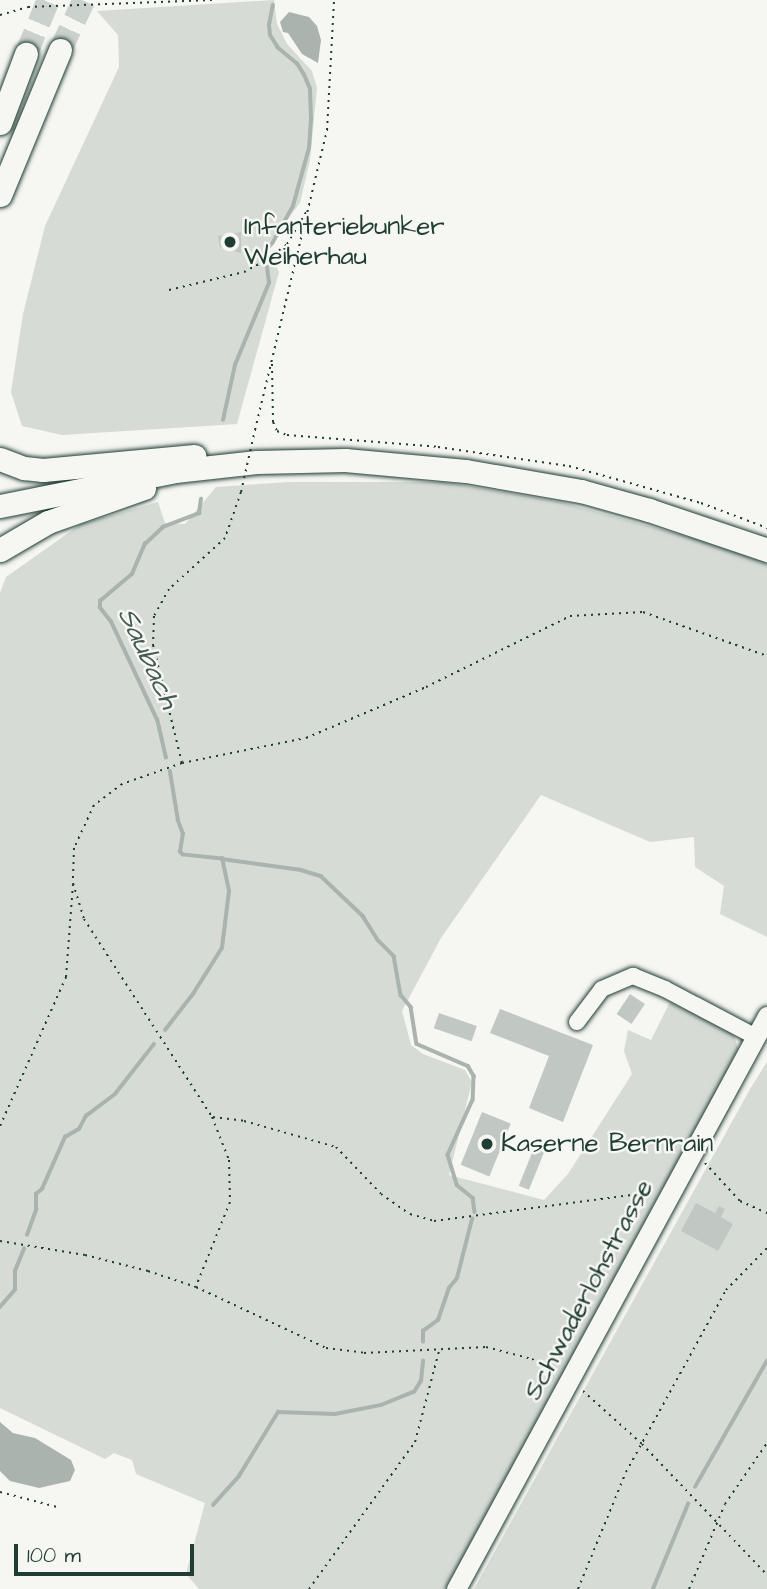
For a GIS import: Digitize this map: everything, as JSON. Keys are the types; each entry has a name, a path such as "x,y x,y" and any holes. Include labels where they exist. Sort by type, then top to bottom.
{"highway":[{"path":"0,195 60,50"},
{"path":"0,123 26,54"},
{"path":"0,459 24,468 43,470 178,456 323,459 501,476 581,491 660,513 767,550"},
{"path":"0,506 162,473 257,462 323,459"},
{"path":"0,517 153,485 266,472 416,466"},
{"path":"0,550 48,522 153,485"}],"main road":[{"name":"Schwaderlohstrasse","path":"456,1589 767,1016"}],"lane":[{"path":"577,1022 602,989 633,976 665,989 755,1037"}],"path":[{"path":"0,15 28,7 212,0"},
{"path":"182,763 153,645 154,616 159,601 169,589 225,538 241,492 327,130 334,0"},
{"path":"169,290 244,272 268,259 287,244 309,208"},
{"path":"0,1126 66,976 74,848 94,805 122,784 182,763 306,738 426,687 570,616 643,611 767,656"},
{"path":"73,883 83,919 212,1116 229,1160 230,1202 195,1287"},
{"path":"212,1116 244,1121 336,1147 381,1194 410,1214 434,1221 673,1189"},
{"path":"704,1162 740,1201 767,1213"},
{"path":"0,1241 85,1255 195,1287 326,1348 364,1353 486,1347 506,1350 550,1368"},
{"path":"578,1589 626,1472 726,1290 767,1248"},
{"path":"309,1589 415,1442 439,1350"},
{"path":"597,1400 767,1575"},
{"path":"689,1589 725,1504 767,1443"},
{"path":"0,1492 61,1508"}],"shaded area":[{"path":"274,0 277,24 287,44 312,71 317,88 310,160 300,203 266,247 279,272 237,424 62,435 22,426 11,392 23,314 45,226 119,67 118,35 97,11"},
{"path":"289,12 309,17 317,26 321,40 318,63 302,54 288,33 283,32 280,22"},
{"path":"288,482 443,482 561,502 707,542 767,563 767,937 720,914 724,886 695,867 694,837 650,842 541,795 441,938 402,1011 411,1045 423,1054 465,1070 472,1082 449,1175 544,1200 568,1174 632,1074 624,1051 628,1030 651,1040 670,1002 733,1033 739,1051 447,1589 199,1589 186,1574 205,1503 136,1474 132,1460 114,1453 105,1459 0,1408 0,593 6,577 81,524 158,502 165,523 185,524 216,487"},
{"path":"767,1062 767,1589 474,1589 750,1089"},
{"path":"0,1422 13,1433 35,1438 71,1460 75,1470 70,1481 39,1488 10,1481 0,1471"}],"building":[{"name":"Infanteriebunker Weiherhau","path":"241,232 241,253 220,247 218,236"},
{"path":"630,994 645,1004 632,1024 617,1014"},
{"path":"500,1009 593,1045 563,1122 529,1108 549,1056 490,1033"},
{"path":"439,1013 477,1026 472,1041 434,1028"},
{"name":"Kaserne Bernrain","path":"482,1112 511,1124 489,1176 461,1165"},
{"path":"536,1143 546,1147 529,1190 519,1186"},
{"path":"696,1203 715,1213 719,1206 725,1209 721,1217 733,1224 718,1251 681,1231"}],"waterway":[{"name":"Saubach","path":"261,256 273,242 293,206 309,148 311,118 310,89 304,75 297,64 278,48 270,35 273,5"},
{"name":"Saubach","path":"223,420 235,365 269,283 267,267"},
{"name":"Saubach","path":"166,758 157,720 111,622 100,608 100,601 132,574 145,544 163,527 199,513 201,499"},
{"name":"Saubach","path":"165,1030 193,994 222,948 229,891 222,859 183,855 180,852 183,834 178,821 170,772"},
{"name":"Saubach","path":"222,859 301,870 321,876 363,916 378,940 394,956 401,995 411,1007 417,1044 468,1066 474,1076 473,1100 448,1155 457,1185 473,1198 475,1212"},
{"path":"27,1235 36,1210 36,1194 42,1189 65,1137 79,1129 86,1116 115,1094 154,1044"},
{"path":"423,1342 423,1331 438,1320 449,1288 457,1278 472,1219"},
{"path":"0,1307 15,1290 15,1271 24,1249"},
{"path":"213,1505 239,1476 278,1412 335,1414 381,1405 414,1392 421,1381 423,1361"},
{"path":"695,1487 767,1361"},
{"path":"653,1589 688,1504"}],"tunnel":[{"path":"26,54 48,0"},
{"path":"60,50 84,0"}],"place":[{"name":"Infanteriebunker Weiherhau","path":"230,242"},
{"name":"Kaserne Bernrain","path":"487,1144"}]}
